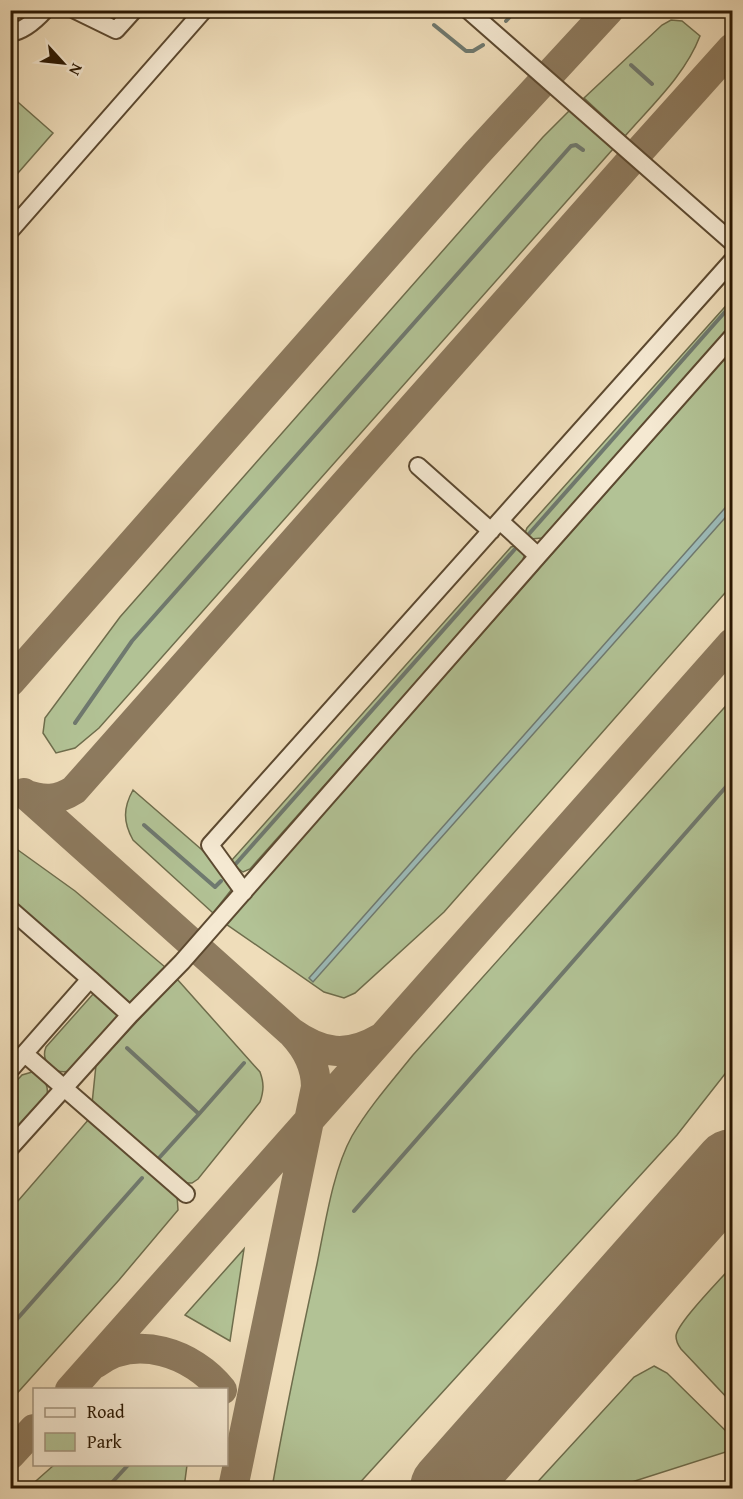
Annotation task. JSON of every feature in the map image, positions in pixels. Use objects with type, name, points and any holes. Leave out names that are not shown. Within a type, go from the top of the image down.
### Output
[{"type":"lane","points":[[10,33],[17,32],[45,10]]},
{"type":"lane","points":[[75,10],[116,30],[134,10]]},
{"type":"lane","points":[[10,231],[204,10]]},
{"type":"lane","points":[[468,10],[732,242]]},
{"type":"lane","points":[[244,892],[210,845],[732,261]]},
{"type":"lane","points":[[10,1149],[130,1015],[182,962],[732,337]]},
{"type":"lane","points":[[418,466],[495,526],[538,556]]},
{"type":"lane","points":[[10,909],[130,1015]]},
{"type":"lane","points":[[10,1070],[90,979]]},
{"type":"lane","points":[[25,1054],[186,1194]]},
{"type":"green space","points":[[671,20],[682,21],[700,36],[677,77],[625,136],[584,98],[662,25]]},
{"type":"green space","points":[[11,96],[53,133],[11,181]]},
{"type":"green space","points":[[570,110],[613,149],[99,728],[75,748],[56,753],[43,733],[45,718],[120,617],[543,137]]},
{"type":"green space","points":[[732,299],[732,326],[542,538],[531,539],[525,533],[527,528]]},
{"type":"green space","points":[[732,350],[732,585],[444,912],[355,993],[344,998],[324,992],[226,924]]},
{"type":"green space","points":[[515,546],[524,556],[522,563],[250,869],[243,872],[233,865],[232,860],[511,547]]},
{"type":"green space","points":[[732,699],[732,1065],[677,1135],[355,1488],[272,1488],[330,1198],[345,1150],[352,1136],[373,1104],[413,1055]]},
{"type":"green space","points":[[133,790],[209,856],[232,889],[213,913],[133,840],[127,827],[126,809]]},
{"type":"green space","points":[[11,845],[75,891],[165,967],[134,1003],[125,1001],[11,899]]},
{"type":"green space","points":[[177,979],[260,1072],[263,1083],[260,1102],[198,1179],[192,1183],[184,1183],[92,1104],[96,1065]]},
{"type":"green space","points":[[94,993],[117,1010],[117,1017],[70,1071],[54,1069],[45,1058],[46,1047]]},
{"type":"green space","points":[[32,1072],[44,1080],[47,1095],[11,1137],[11,1087],[22,1075]]},
{"type":"green space","points":[[89,1119],[177,1195],[178,1210],[119,1280],[11,1400],[11,1209]]},
{"type":"green space","points":[[244,1249],[230,1341],[185,1315]]},
{"type":"green space","points":[[732,1266],[732,1403],[681,1349],[676,1336],[692,1311]]},
{"type":"green space","points":[[654,1366],[667,1373],[732,1437],[732,1450],[613,1488],[532,1488],[634,1377]]},
{"type":"green space","points":[[53,1466],[187,1466],[184,1488],[28,1488]]},
{"type":"water","points":[[732,500],[732,510],[313,982],[309,978]]},
{"type":"waterway","points":[[506,21],[516,10]]},
{"type":"waterway","points":[[434,25],[466,51],[473,51],[483,45]]},
{"type":"waterway","points":[[631,65],[652,84]]},
{"type":"waterway","points":[[75,723],[132,641],[571,146],[576,145],[583,150]]},
{"type":"waterway","points":[[528,535],[732,304]]},
{"type":"waterway","points":[[233,867],[515,549]]},
{"type":"waterway","points":[[354,1211],[732,780]]},
{"type":"waterway","points":[[144,825],[215,887],[221,881]]},
{"type":"waterway","points":[[127,1048],[199,1114],[244,1063]]},
{"type":"waterway","points":[[159,1158],[199,1114]]},
{"type":"waterway","points":[[10,1327],[142,1178]]},
{"type":"waterway","points":[[107,1488],[127,1466]]},
{"type":"taxiway","points":[[10,682],[476,154],[609,10]]},
{"type":"taxiway","points":[[24,794],[50,799],[74,790],[732,48]]},
{"type":"taxiway","points":[[72,1388],[732,643]]},
{"type":"taxiway","points":[[24,793],[291,1032],[313,1045],[335,1051],[357,1049],[381,1038]]},
{"type":"taxiway","points":[[233,1488],[316,1087],[310,1059],[293,1034]]},
{"type":"taxiway","points":[[95,1364],[111,1355],[128,1350],[145,1349],[163,1352],[180,1357],[196,1366],[220,1388]]},
{"type":"taxiway","points":[[10,1455],[33,1430]]},
{"type":"runway","points":[[448,1488],[732,1167]]}]
